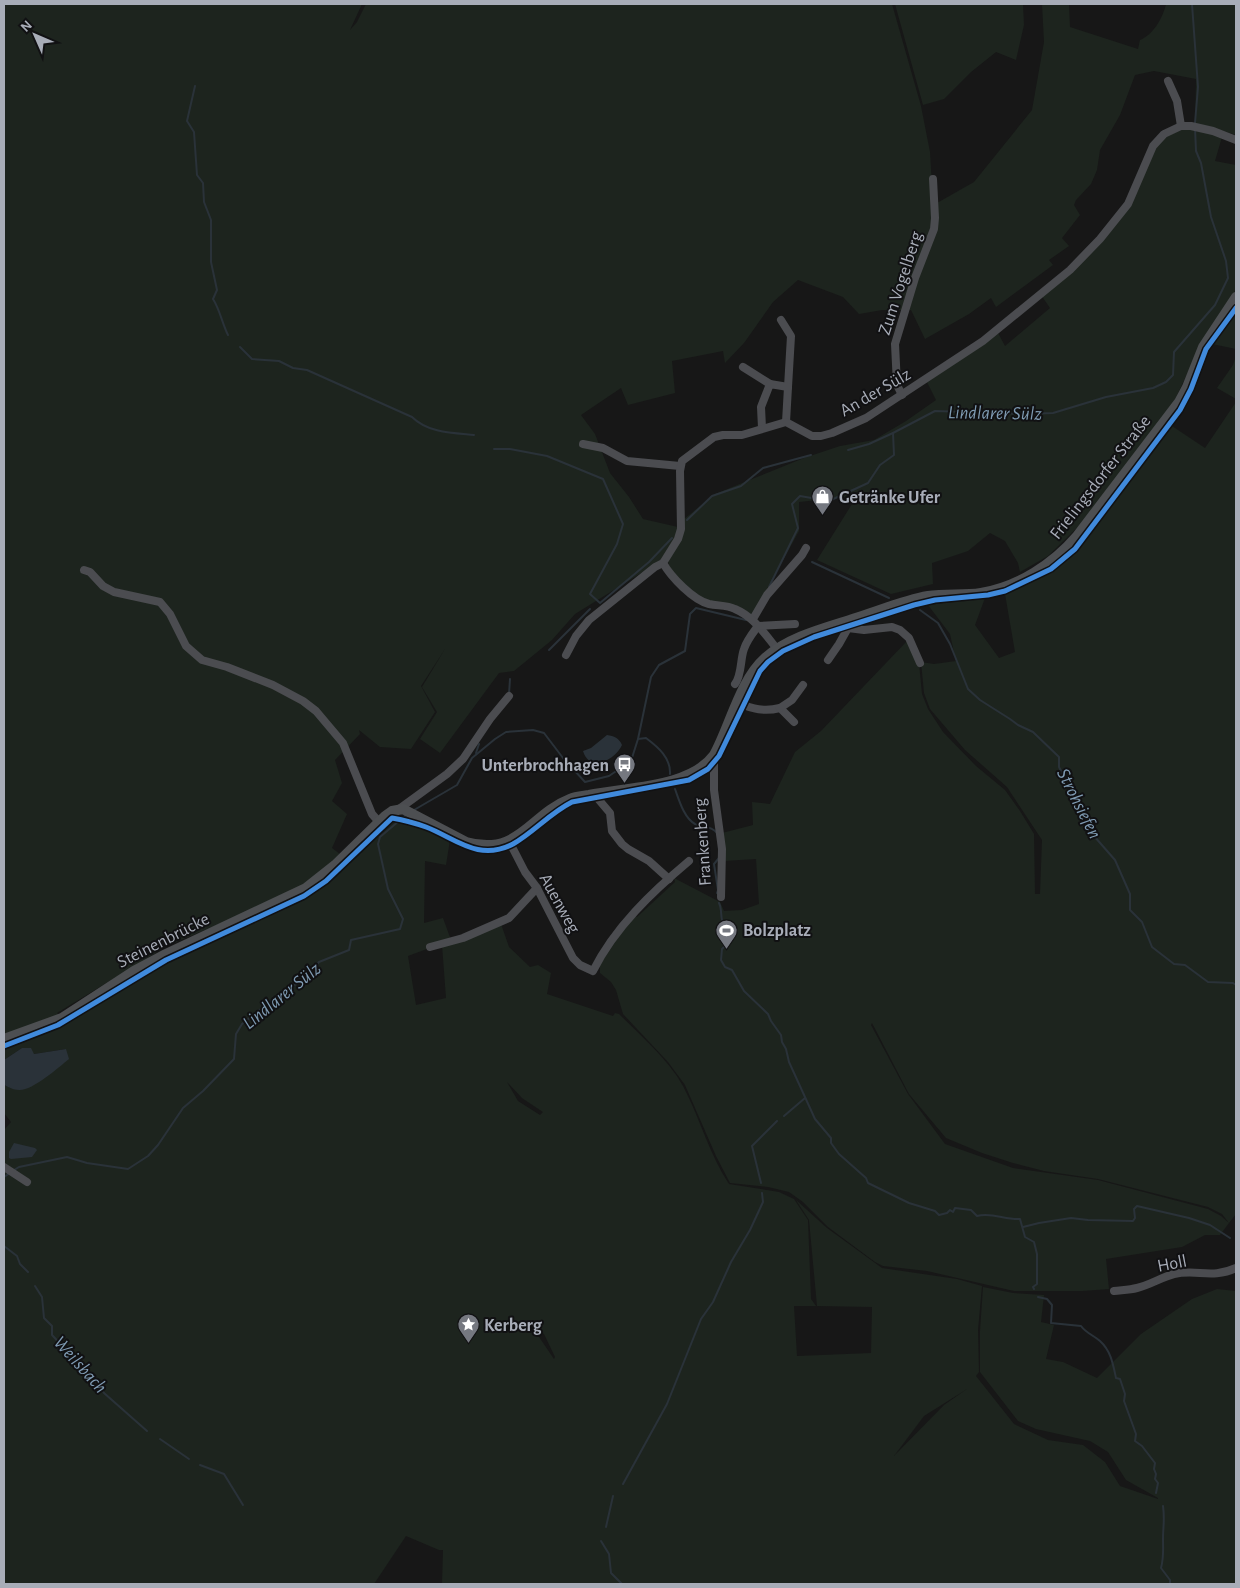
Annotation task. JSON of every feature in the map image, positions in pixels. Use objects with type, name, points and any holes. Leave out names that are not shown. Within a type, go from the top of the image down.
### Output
[{"type":"main road","name":"Frielingsdorfer Straße","points":[[401,809],[448,834],[476,845],[492,846],[509,841],[557,805],[571,798],[656,784],[685,776],[697,771],[710,762],[754,670],[777,649],[795,639],[846,625],[926,596],[973,594],[1000,588],[1026,577],[1053,561],[1077,536],[1179,402],[1203,347],[1236,298]]},
{"type":"main road","points":[[379,822],[392,812],[401,809]]},
{"type":"main road","name":"Steinenbrücke","points":[[4,1039],[62,1018],[134,971],[306,888],[335,865],[379,822]]},
{"type":"street","points":[[1168,81],[1177,101],[1181,126],[1195,126],[1236,140]]},
{"type":"street","name":"An der Sülz","points":[[786,422],[812,436],[821,436],[866,418],[983,341],[1079,262],[1123,212],[1156,142],[1164,134],[1181,126]]},
{"type":"street","name":"Zum Vogelberg","points":[[902,395],[897,385],[895,344],[915,278],[934,229],[936,218],[933,178]]},
{"type":"street","points":[[566,655],[576,636],[589,620],[655,567],[663,563],[678,538],[681,530],[680,466],[682,461],[714,437],[742,435],[786,422],[792,336],[781,320]]},
{"type":"street","points":[[743,367],[770,384],[788,387]]},
{"type":"street","points":[[762,428],[761,407],[770,384]]},
{"type":"street","points":[[583,444],[603,448],[627,461],[680,466]]},
{"type":"street","points":[[749,617],[806,548]]},
{"type":"street","points":[[663,563],[678,582],[699,600],[708,604],[734,608],[749,617],[777,649]]},
{"type":"street","points":[[84,570],[90,572],[103,586],[114,592],[160,602],[170,614],[186,646],[202,660],[227,666],[273,685],[303,701],[316,711],[343,743],[372,814],[379,822]]},
{"type":"street","points":[[735,684],[738,679],[746,644],[758,626],[796,624]]},
{"type":"street","points":[[828,660],[839,644],[846,625],[864,630],[892,627],[900,630],[909,638],[920,663]]},
{"type":"street","points":[[738,703],[759,710],[769,711],[780,708],[792,700],[803,685]]},
{"type":"street","points":[[401,809],[447,774],[463,758],[490,719],[509,696]]},
{"type":"street","points":[[780,708],[794,722]]},
{"type":"street","name":"Frankenberg","points":[[714,755],[714,796],[722,849],[721,897]]},
{"type":"street","points":[[597,793],[599,800],[610,813],[612,831],[628,849],[649,861],[669,879],[689,861]]},
{"type":"street","name":"Auenweg","points":[[509,841],[525,872],[537,888],[572,958],[580,965],[593,971],[604,952],[634,912],[669,879]]},
{"type":"street","points":[[430,947],[463,938],[509,918],[537,888]]},
{"type":"street","points":[[5,1167],[27,1182]]},
{"type":"street","name":"Holl","points":[[1114,1291],[1138,1288],[1173,1274],[1185,1272],[1225,1273],[1236,1268]]},
{"type":"shaded area","points":[[4,4],[362,4],[350,30],[357,22],[366,4],[892,4],[921,106],[930,152],[934,219],[905,310],[882,310],[859,314],[843,297],[798,280],[773,302],[744,343],[725,363],[723,351],[672,361],[675,393],[628,405],[621,388],[581,415],[595,434],[610,473],[643,519],[678,527],[676,536],[659,562],[575,614],[552,640],[514,671],[499,673],[440,753],[420,739],[437,712],[422,687],[445,649],[421,686],[435,712],[411,749],[380,747],[359,730],[360,734],[335,760],[342,783],[332,801],[347,814],[332,848],[344,857],[392,816],[450,840],[446,865],[425,861],[424,923],[443,918],[451,940],[408,956],[416,1005],[446,998],[442,945],[501,924],[509,947],[530,967],[538,965],[551,973],[547,994],[613,1016],[615,1013],[619,1014],[670,1066],[683,1086],[716,1161],[729,1184],[779,1192],[794,1199],[808,1220],[811,1299],[816,1306],[794,1306],[797,1356],[871,1353],[872,1307],[817,1306],[809,1220],[796,1200],[827,1228],[882,1268],[957,1279],[982,1286],[978,1330],[979,1372],[976,1376],[1014,1424],[1048,1440],[1083,1445],[1105,1462],[1120,1486],[1158,1499],[1126,1480],[1108,1452],[1090,1441],[1036,1429],[1018,1421],[980,1372],[983,1287],[1013,1293],[1044,1295],[1041,1322],[1054,1325],[1046,1359],[1063,1362],[1097,1378],[1141,1334],[1192,1299],[1217,1289],[1236,1291],[1236,1584],[442,1584],[443,1550],[406,1536],[374,1584],[4,1584],[4,1130],[11,1122],[4,1113],[4,1085],[11,1088],[66,1049],[34,1054],[22,1048],[4,1060]],"holes":[[[294,893],[134,971],[62,1018],[57,1013],[169,945]],[[507,1082],[522,1098],[543,1112],[540,1115],[518,1101]],[[528,1323],[544,1334],[555,1357],[554,1359],[539,1337],[527,1325]],[[967,1389],[944,1405],[894,1456],[924,1416]]]},
{"type":"shaded area","points":[[895,4],[1023,4],[1024,25],[1016,60],[996,52],[971,72],[944,99],[923,105]]},
{"type":"shaded area","points":[[1042,4],[1069,4],[1070,27],[1138,49],[1140,40],[1145,38],[1157,25],[1166,4],[1236,4],[1236,135],[1208,126],[1208,131],[1222,137],[1215,161],[1236,165],[1236,286],[1234,294],[1188,372],[1172,406],[1081,524],[1048,556],[1020,572],[1018,563],[1005,541],[990,533],[968,551],[932,563],[933,584],[891,594],[817,560],[857,496],[799,502],[799,531],[752,617],[708,602],[682,583],[671,570],[669,564],[668,557],[684,519],[715,494],[804,458],[840,446],[874,440],[936,400],[927,382],[997,331],[1005,346],[1050,308],[1041,295],[1130,207],[1155,148],[1165,137],[1183,129],[1195,127],[1196,79],[1154,71],[1135,75],[1120,115],[1100,150],[1097,170],[1091,184],[1076,200],[1074,205],[1080,215],[1062,238],[1069,246],[1049,260],[1053,265],[996,307],[991,298],[969,314],[925,339],[911,310],[907,310],[932,239],[937,203],[974,182],[1032,110],[1044,42]]},
{"type":"shaded area","points":[[1236,311],[1236,349],[1212,344]]},
{"type":"shaded area","points":[[1236,356],[1236,399],[1217,388],[1233,365]]},
{"type":"shaded area","points":[[1236,402],[1236,1214],[1220,1235],[1205,1235],[1182,1247],[1106,1259],[1109,1289],[1014,1291],[927,1271],[883,1266],[828,1227],[803,1202],[789,1192],[768,1187],[730,1183],[685,1085],[668,1062],[623,1014],[616,990],[611,982],[600,973],[600,964],[634,915],[637,917],[675,882],[674,878],[720,902],[724,911],[742,910],[759,904],[756,859],[724,861],[722,833],[753,825],[752,802],[770,804],[795,752],[821,731],[908,640],[919,663],[922,694],[928,709],[943,732],[976,766],[1005,790],[1034,834],[1035,894],[1040,894],[1042,840],[1007,787],[965,750],[930,709],[924,693],[921,662],[934,664],[956,661],[950,634],[928,605],[985,598],[975,625],[999,658],[1015,652],[1005,594],[1051,570],[1075,550],[1172,426],[1205,448]],"holes":[[[872,1023],[909,1094],[946,1138],[1013,1163],[1044,1171],[1098,1179],[1208,1207],[1222,1214],[1229,1223],[1208,1209],[1098,1180],[1013,1168],[945,1144],[908,1094],[871,1025]]]},
{"type":"shaded area","points":[[607,735],[616,738],[622,745],[609,759],[597,763],[591,762],[586,758],[583,751],[591,748]]},
{"type":"shaded area","points":[[22,1048],[31,1048],[34,1054],[66,1049],[69,1059],[38,1083],[31,1087],[15,1090],[4,1085],[4,1060]]},
{"type":"shaded area","points":[[14,1143],[37,1150],[32,1157],[11,1159],[9,1158],[9,1152]]},
{"type":"waterway","name":"Lindlarer Sülz","points":[[1192,4],[1198,87],[1195,123]]},
{"type":"waterway","points":[[195,86],[187,121],[194,132],[197,175],[203,183],[204,202],[211,220],[211,262],[217,290],[213,299],[228,335]]},
{"type":"waterway","name":"Lindlarer Sülz","points":[[769,587],[798,528],[792,504],[800,496],[829,501],[868,483],[880,465],[894,455],[893,433],[935,411],[1053,413],[1106,397],[1153,388],[1166,382],[1173,375],[1174,352],[1215,305],[1228,278],[1226,261],[1211,217],[1201,163],[1196,151],[1195,128]]},
{"type":"waterway","points":[[240,347],[252,359],[279,361],[293,368],[307,370],[412,417],[425,426],[449,433],[474,435]]},
{"type":"waterway","points":[[848,450],[869,444],[893,433]]},
{"type":"waterway","points":[[494,449],[510,449],[547,456],[603,479],[623,524],[617,544],[590,594],[600,603],[649,562],[672,538]]},
{"type":"waterway","points":[[687,520],[712,496],[741,486],[763,468],[811,455]]},
{"type":"waterway","name":"Strohsiefen","points":[[812,562],[889,598]]},
{"type":"waterway","name":"Lindlarer Sülz","points":[[414,810],[457,785],[472,758],[506,732],[533,730],[544,733],[585,782],[609,776],[631,761],[638,739],[651,677],[659,665],[685,651],[690,614],[696,608],[746,620]]},
{"type":"waterway","points":[[549,650],[590,609]]},
{"type":"waterway","name":"Strohsiefen","points":[[920,610],[938,623],[950,644],[968,689],[980,700],[1018,725],[1033,732],[1059,757],[1059,767],[1094,836],[1115,860],[1130,894],[1130,910],[1142,922],[1152,947],[1174,964],[1185,965],[1208,982],[1233,983],[1236,985]]},
{"type":"waterway","points":[[509,694],[510,679]]},
{"type":"waterway","points":[[638,739],[646,738],[659,749],[666,758],[670,774]]},
{"type":"waterway","name":"Lindlarer Sülz","points":[[476,753],[479,744]]},
{"type":"waterway","points":[[675,789],[688,818],[698,825],[712,829],[717,833]]},
{"type":"waterway","name":"Lindlarer Sülz","points":[[14,1170],[19,1167],[67,1157],[87,1163],[128,1169],[148,1156],[158,1145],[183,1108],[203,1091],[234,1059],[236,1034],[242,1024],[305,978],[319,962],[349,950],[351,940],[400,929],[403,919],[388,889],[378,844],[380,837],[406,815]]},
{"type":"waterway","points":[[717,893],[714,864],[719,858]]},
{"type":"waterway","points":[[719,903],[725,927],[722,936],[726,945],[722,949],[721,960],[725,967],[732,970],[744,991],[768,1014],[781,1035],[789,1062],[815,1119],[831,1138],[831,1143],[839,1154],[866,1178],[868,1183],[909,1203],[935,1211],[939,1215],[950,1210],[953,1212],[955,1208],[971,1210],[977,1216],[988,1215],[1020,1219],[1025,1237],[1034,1242],[1037,1254],[1037,1284],[1033,1287],[1034,1289]]},
{"type":"waterway","points":[[784,1116],[805,1098]]},
{"type":"waterway","points":[[761,1183],[752,1146],[777,1121]]},
{"type":"waterway","name":"Lindlarer Sülz","points":[[4,1177],[10,1173]]},
{"type":"waterway","points":[[623,1484],[667,1404],[701,1319],[713,1302],[731,1262],[750,1230],[763,1202],[762,1193]]},
{"type":"waterway","points":[[1023,1227],[1071,1218],[1133,1221],[1135,1218],[1134,1209],[1137,1206],[1210,1225],[1230,1238]]},
{"type":"waterway","name":"Weilsbach","points":[[4,1246],[17,1256],[20,1264],[28,1272]]},
{"type":"waterway","name":"Weilsbach","points":[[35,1286],[42,1297],[44,1318],[52,1326],[52,1335],[78,1363],[84,1374],[95,1381],[104,1393],[147,1431]]},
{"type":"waterway","points":[[1038,1297],[1047,1299],[1052,1305],[1051,1323],[1081,1326],[1107,1349],[1116,1378],[1120,1379],[1125,1394],[1124,1401],[1136,1434],[1135,1441],[1142,1446],[1155,1463],[1155,1479],[1158,1483],[1156,1493]]},
{"type":"waterway","name":"Weilsbach","points":[[160,1439],[189,1459]]},
{"type":"waterway","name":"Weilsbach","points":[[200,1465],[224,1474],[243,1505]]},
{"type":"waterway","points":[[606,1527],[613,1496]]},
{"type":"waterway","points":[[1163,1506],[1163,1560],[1161,1568],[1170,1580],[1170,1584]]},
{"type":"waterway","points":[[601,1541],[609,1554],[611,1573],[622,1584]]},
{"type":"cycle path","points":[[4,1046],[58,1025],[166,960],[304,896],[326,881],[392,818],[426,827],[467,846],[478,849],[500,849],[513,844],[572,802],[689,780],[708,769],[719,756],[760,671],[768,662],[783,651],[814,637],[914,605],[935,600],[988,595],[1005,591],[1051,569],[1075,549],[1180,410],[1191,389],[1206,349],[1236,308]]},
{"type":"place","name":"Getränke Ufer","points":[[823,516]]},
{"type":"place","name":"Unterbrochhagen","points":[[625,784]]},
{"type":"place","name":"Bolzplatz","points":[[727,949]]},
{"type":"place","name":"Kerberg","points":[[468,1344]]}]
